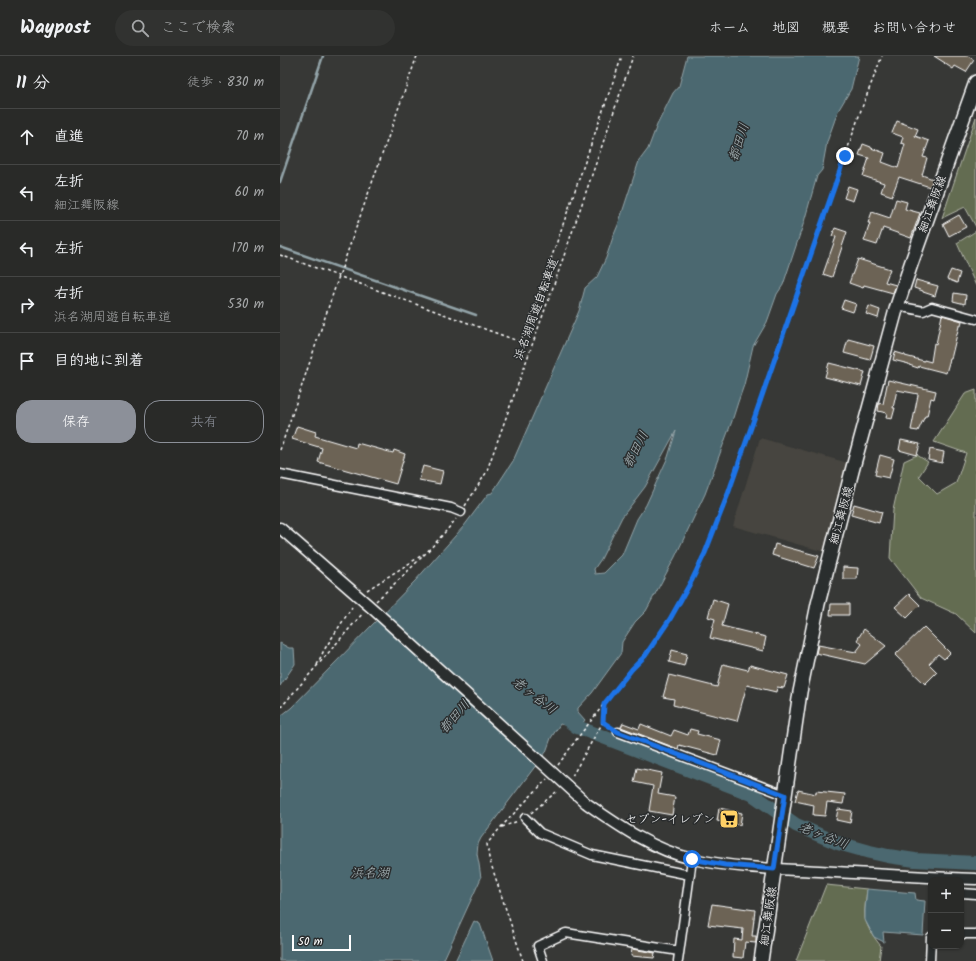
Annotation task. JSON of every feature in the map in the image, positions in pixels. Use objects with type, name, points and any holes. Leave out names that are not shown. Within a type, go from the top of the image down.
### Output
[{"type":"main road","name":"細江舞阪線","points":[[761,961],[800,692],[818,604],[852,471],[897,306],[976,82]]},
{"type":"street","points":[[897,306],[923,311],[932,307],[976,319]]},
{"type":"street","points":[[280,474],[451,508],[461,512]]},
{"type":"street","points":[[280,528],[371,607],[550,772],[586,803],[622,828],[659,847],[692,859],[725,865],[774,869],[976,879]]},
{"type":"street","points":[[618,732],[785,800]]},
{"type":"street","points":[[525,818],[540,833],[592,855],[690,875]]},
{"type":"street","points":[[678,961],[692,859]]},
{"type":"street","points":[[964,894],[976,894]]},
{"type":"street","points":[[543,961],[538,946],[566,933],[679,951]]},
{"type":"street","points":[[964,934],[976,934]]},
{"type":"street","points":[[930,949],[930,961]]},
{"type":"path","points":[[280,450],[417,56]]},
{"type":"path","points":[[280,255],[518,341],[524,336],[622,56]]},
{"type":"path","name":"浜名湖周遊自転車道","points":[[280,707],[371,607],[427,552],[444,533],[470,500],[486,473],[560,269],[632,56]]},
{"type":"path","points":[[523,961],[489,858],[487,844],[550,772],[632,669],[645,656],[670,619],[692,580],[705,553],[731,486],[848,149],[882,56]]},
{"type":"path","name":"浜名湖周遊自転車道","points":[[367,590],[427,552]]},
{"type":"path","name":"浜名湖周遊自転車道","points":[[317,666],[324,650],[352,607]]},
{"type":"path","points":[[572,776],[603,722],[604,704]]},
{"type":"path","points":[[603,722],[618,732]]},
{"type":"shaded area","points":[[760,438],[848,463],[825,552],[733,526]]},
{"type":"green space","points":[[976,117],[976,227],[965,207],[942,218]]},
{"type":"green space","points":[[976,231],[976,286],[957,243]]},
{"type":"green space","points":[[976,390],[976,633],[956,614],[921,598],[890,558],[893,510],[904,461],[917,455],[928,462],[919,476],[937,494],[956,483],[966,453],[934,442],[965,394]]},
{"type":"green space","points":[[826,885],[867,889],[865,918],[869,929],[881,946],[879,961],[796,961]]},
{"type":"water","points":[[687,56],[859,56],[851,89],[838,111],[827,142],[822,170],[817,176],[804,222],[783,285],[777,294],[767,322],[753,346],[744,385],[705,494],[675,557],[646,611],[635,622],[622,642],[621,653],[592,693],[578,708],[578,712],[585,720],[578,729],[560,724],[551,738],[546,752],[481,838],[478,844],[477,854],[481,878],[443,961],[280,961],[280,715],[291,708],[415,581],[464,526],[488,494],[492,493],[513,461],[579,311],[585,288],[597,277],[606,258],[639,161],[648,149],[657,125],[673,93],[679,86]],"holes":[[[676,431],[668,457],[646,505],[637,519],[622,555],[604,573],[595,574],[594,569],[601,559],[622,517],[645,487]]]},
{"type":"water","points":[[280,643],[289,648],[294,648],[295,664],[280,686]]},
{"type":"water","points":[[867,889],[915,893],[916,900],[925,901],[923,935],[883,932],[884,942],[874,937],[865,920]]},
{"type":"water","points":[[474,921],[480,924],[493,961],[455,961]]},
{"type":"building","points":[[934,56],[968,56],[974,60],[966,72],[955,66],[953,69]]},
{"type":"building","points":[[897,121],[918,129],[915,136],[929,141],[923,157],[927,158],[922,175],[933,179],[930,187],[899,177],[892,196],[881,192],[884,183],[863,176],[869,158],[859,155],[863,144],[885,153],[882,162],[898,168],[905,144],[901,143],[903,137],[892,133]]},
{"type":"building","points":[[848,186],[857,189],[853,201],[844,198]]},
{"type":"building","points":[[896,199],[907,202],[905,209],[920,213],[911,238],[883,228],[877,245],[864,241],[872,212],[890,218]]},
{"type":"building","points":[[959,215],[966,227],[949,236],[943,224]]},
{"type":"building","points":[[835,228],[847,232],[832,277],[823,274],[836,237],[832,236]]},
{"type":"building","points":[[858,259],[890,269],[885,282],[896,285],[893,293],[864,285],[863,288],[849,283]]},
{"type":"building","points":[[951,270],[960,273],[957,283],[947,279]]},
{"type":"building","points":[[916,280],[938,286],[935,296],[914,288]]},
{"type":"building","points":[[954,293],[966,295],[965,304],[953,301]]},
{"type":"building","points":[[844,300],[856,304],[853,312],[841,308]]},
{"type":"building","points":[[869,306],[880,310],[878,318],[866,314]]},
{"type":"building","points":[[942,315],[962,321],[961,326],[959,326],[946,373],[919,366],[918,368],[893,360],[895,352],[931,362],[934,343],[936,344]]},
{"type":"building","points":[[848,339],[874,346],[870,360],[844,353]]},
{"type":"building","points":[[829,363],[865,372],[861,386],[825,377]]},
{"type":"building","points":[[888,380],[936,391],[934,399],[931,398],[927,416],[925,416],[918,431],[911,430],[918,394],[897,390],[892,419],[886,418],[887,413],[878,411],[879,403],[883,404]]},
{"type":"building","points":[[297,426],[316,432],[315,436],[356,448],[357,443],[393,453],[394,450],[405,454],[396,484],[318,462],[322,448],[292,439]]},
{"type":"building","points":[[901,440],[920,444],[917,455],[899,450]]},
{"type":"building","points":[[930,449],[944,452],[942,463],[928,460]]},
{"type":"building","points":[[880,455],[894,459],[889,478],[875,475]]},
{"type":"building","points":[[423,466],[443,471],[440,484],[419,480]]},
{"type":"building","points":[[854,504],[882,512],[879,523],[851,515]]},
{"type":"building","points":[[775,544],[819,556],[814,568],[772,555]]},
{"type":"building","points":[[843,567],[858,568],[857,579],[843,579]]},
{"type":"building","points":[[909,594],[920,605],[907,618],[895,607]]},
{"type":"building","points":[[713,599],[728,604],[722,626],[766,637],[763,651],[710,638],[715,619],[708,617]]},
{"type":"building","points":[[831,604],[849,604],[849,615],[830,615]]},
{"type":"building","points":[[924,627],[950,653],[944,659],[938,654],[929,664],[937,672],[925,684],[895,655]]},
{"type":"building","points":[[864,629],[886,646],[865,664],[816,653],[818,645],[856,652],[862,644],[857,640]]},
{"type":"building","points":[[672,650],[687,654],[684,666],[669,662]]},
{"type":"building","points":[[723,664],[748,670],[750,665],[788,675],[784,688],[777,687],[776,692],[747,685],[737,721],[673,705],[674,699],[663,697],[669,675],[717,687]]},
{"type":"building","points":[[623,723],[639,729],[641,724],[671,736],[674,730],[688,735],[690,729],[698,731],[697,734],[721,740],[717,755],[679,745],[678,749],[621,727]]},
{"type":"building","points":[[637,768],[662,773],[658,794],[675,797],[672,815],[649,811],[653,786],[634,782]]},
{"type":"building","points":[[798,790],[816,794],[816,791],[845,794],[843,804],[827,802],[825,816],[813,815],[814,805],[795,801]]},
{"type":"building","points":[[719,808],[742,813],[740,825],[717,821]]},
{"type":"building","points":[[838,809],[852,811],[850,823],[836,820]]},
{"type":"building","points":[[712,904],[755,910],[752,936],[756,936],[756,943],[745,942],[743,958],[733,957],[734,939],[742,940],[743,929],[708,925]]},
{"type":"building","points":[[632,949],[655,953],[654,958],[631,956]]},
{"type":"waterway","points":[[280,182],[323,56]]},
{"type":"waterway","points":[[280,247],[476,315]]},
{"type":"waterway","name":"老ヶ谷川","points":[[564,717],[577,727],[752,794],[796,825],[838,843],[888,856],[915,860],[976,863]]},
{"type":"place","name":"セブン-イレブン","points":[[729,819]]},
{"type":"route","points":[[692,859],[725,865],[774,869],[785,795],[618,732],[603,722],[604,704],[632,669],[645,656],[670,619],[705,553],[728,494],[845,156]]},
{"type":"water label","name":"都田川","points":[[738,142]]},
{"type":"water label","name":"都田川","points":[[635,449]]},
{"type":"water label","name":"都田川","points":[[454,716]]},
{"type":"water label","name":"浜名湖","points":[[370,872]]}]
